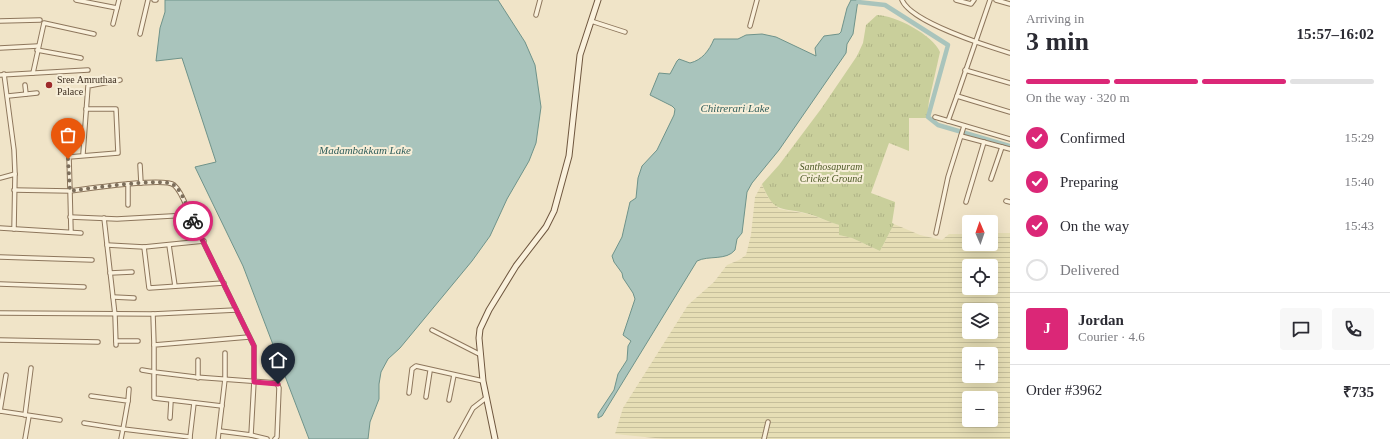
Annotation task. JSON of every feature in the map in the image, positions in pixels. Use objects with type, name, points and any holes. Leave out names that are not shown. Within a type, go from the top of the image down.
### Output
[{"type":"street","points":[[76,0],[117,8]]},
{"type":"street","points":[[114,24],[119,0]]},
{"type":"street","points":[[140,34],[148,0]]},
{"type":"street","points":[[536,16],[540,0]]},
{"type":"street","points":[[494,439],[483,381],[479,334],[481,323],[516,266],[550,220],[560,197],[569,156],[577,69],[598,0]]},
{"type":"street","points":[[750,26],[757,0]]},
{"type":"street","points":[[902,0],[918,15],[975,42],[1010,53]]},
{"type":"street","points":[[956,0],[968,4],[974,0]]},
{"type":"street","points":[[948,121],[990,0]]},
{"type":"street","points":[[996,0],[1010,4]]},
{"type":"street","points":[[0,21],[40,20]]},
{"type":"street","points":[[591,21],[625,32]]},
{"type":"street","points":[[34,73],[44,24],[94,34]]},
{"type":"street","points":[[0,48],[38,48],[81,58]]},
{"type":"street","points":[[14,229],[14,150],[8,96],[2,74],[88,70]]},
{"type":"street","points":[[965,70],[1010,83]]},
{"type":"street","points":[[83,154],[88,86],[120,80]]},
{"type":"street","points":[[25,85],[26,94]]},
{"type":"street","points":[[8,96],[37,93]]},
{"type":"street","points":[[957,96],[1010,112]]},
{"type":"street","points":[[71,232],[68,159],[71,156],[83,154],[118,153],[116,109],[86,109]]},
{"type":"street","points":[[935,117],[963,127],[1010,139]]},
{"type":"street","points":[[936,233],[948,177],[963,127]]},
{"type":"street","points":[[961,135],[1010,149]]},
{"type":"street","points":[[966,202],[984,142]]},
{"type":"street","points":[[991,179],[1002,147]]},
{"type":"street","points":[[140,166],[141,183]]},
{"type":"street","points":[[0,178],[15,174]]},
{"type":"street","points":[[14,190],[70,191],[128,184],[167,182],[175,185],[204,241],[254,346],[254,382],[250,435]]},
{"type":"street","points":[[128,184],[128,205]]},
{"type":"street","points":[[70,217],[117,219],[190,215]]},
{"type":"street","points":[[104,218],[115,314],[116,343],[138,341]]},
{"type":"street","points":[[0,228],[81,233]]},
{"type":"street","points":[[107,245],[144,247],[204,241]]},
{"type":"street","points":[[169,245],[175,286]]},
{"type":"street","points":[[144,247],[148,288],[224,283]]},
{"type":"street","points":[[0,257],[92,260]]},
{"type":"street","points":[[110,273],[132,272]]},
{"type":"street","points":[[0,284],[84,287]]},
{"type":"street","points":[[113,297],[134,298]]},
{"type":"street","points":[[0,312],[153,314],[236,310]]},
{"type":"street","points":[[153,314],[153,397],[156,399],[222,406]]},
{"type":"street","points":[[432,330],[481,355]]},
{"type":"street","points":[[154,345],[249,336]]},
{"type":"street","points":[[0,340],[98,342]]},
{"type":"street","points":[[218,439],[225,379],[225,353]]},
{"type":"street","points":[[198,360],[198,378]]},
{"type":"street","points":[[410,393],[414,366],[430,371],[483,381]]},
{"type":"street","points":[[24,415],[31,368]]},
{"type":"street","points":[[142,370],[198,378],[276,383],[279,386],[277,437],[275,439]]},
{"type":"street","points":[[426,397],[430,371]]},
{"type":"street","points":[[6,375],[0,411],[60,420]]},
{"type":"street","points":[[450,400],[454,376]]},
{"type":"street","points":[[121,439],[129,389]]},
{"type":"street","points":[[92,396],[128,401]]},
{"type":"street","points":[[456,439],[473,408],[486,398]]},
{"type":"street","points":[[170,418],[172,401]]},
{"type":"street","points":[[84,424],[190,438],[194,403]]},
{"type":"street","points":[[25,439],[29,416]]},
{"type":"street","points":[[764,439],[768,422]]},
{"type":"street","points":[[220,431],[267,439]]},
{"type":"shaded area","points":[[762,184],[767,196],[779,209],[808,214],[839,225],[839,235],[852,238],[880,251],[894,224],[920,235],[942,240],[949,234],[962,234],[962,251],[998,251],[998,233],[1010,233],[1010,439],[665,439],[615,434],[623,408],[688,305],[714,282],[727,265],[746,255],[751,235],[755,197]]},
{"type":"green space","name":"Santhosapuram Cricket Ground","points":[[877,15],[893,18],[913,27],[930,39],[940,52],[929,101],[927,118],[909,118],[909,151],[889,143],[871,193],[895,202],[892,223],[894,224],[880,251],[852,238],[839,235],[839,225],[809,214],[780,208],[771,201],[762,184],[779,165],[821,109],[857,56],[863,43],[866,25]]},
{"type":"water","name":"Madambakkam Lake","points":[[165,0],[498,0],[525,42],[535,65],[541,107],[536,143],[529,161],[507,199],[490,236],[472,261],[400,348],[388,359],[381,372],[379,399],[370,422],[368,439],[309,439],[243,266],[195,167],[216,162],[182,58],[156,61],[160,28],[165,12]]},
{"type":"water","name":"Chitrerari Lake","points":[[851,0],[858,0],[853,34],[847,44],[846,53],[779,150],[752,183],[747,192],[742,233],[737,239],[735,250],[727,256],[707,258],[697,261],[602,416],[598,418],[598,414],[614,390],[618,374],[627,360],[628,346],[631,341],[623,335],[635,299],[612,256],[622,237],[630,202],[636,198],[638,178],[642,166],[657,150],[674,115],[675,109],[672,106],[650,95],[659,73],[670,74],[679,59],[690,63],[698,60],[707,51],[714,39],[738,39],[746,35],[762,34],[776,37],[816,56],[815,48],[824,36],[839,34],[841,32],[847,8]]},
{"type":"waterway","points":[[858,2],[885,5],[948,45],[928,117],[938,125],[1010,146]]},
{"type":"way so far","points":[[68,159],[70,191],[141,183],[167,182],[175,185],[193,221]]},
{"type":"place","name":"Sree Amruthaa Palace","points":[[49,85]]},
{"type":"route","points":[[193,221],[254,346],[254,382],[278,384]]}]
